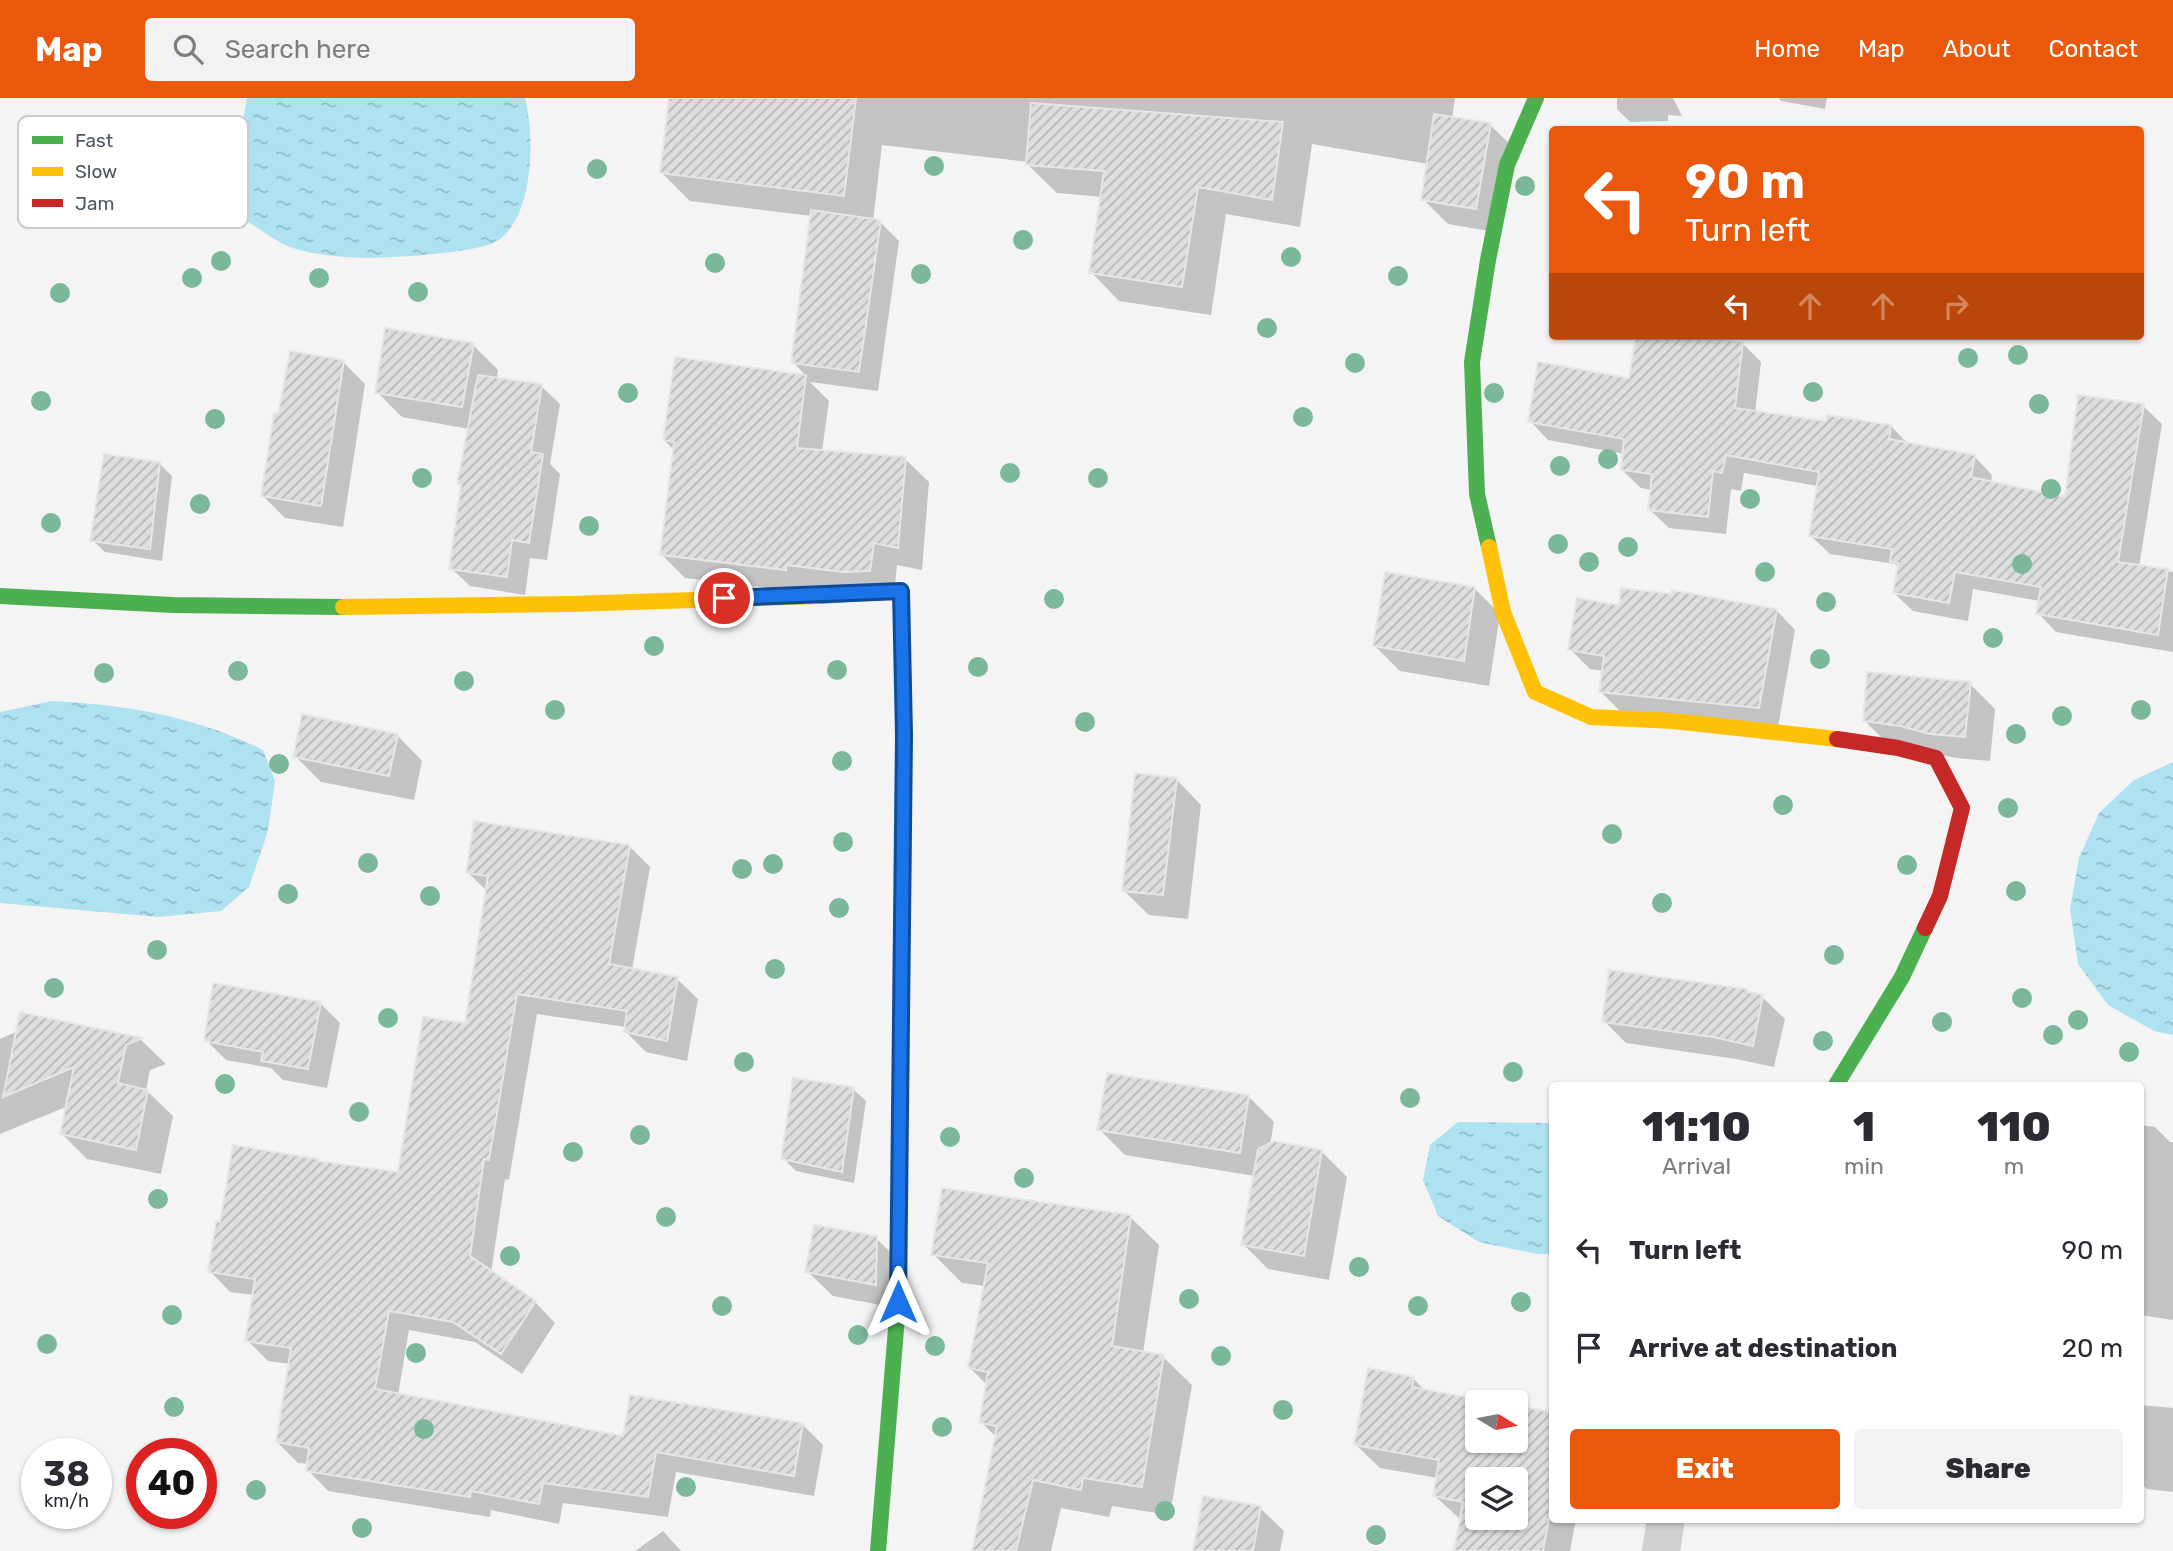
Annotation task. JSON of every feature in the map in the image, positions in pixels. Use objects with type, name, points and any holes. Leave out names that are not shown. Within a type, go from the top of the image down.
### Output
[{"type":"street","points":[[1536,98],[1507,164],[1472,362],[1477,494],[1503,612],[1535,692],[1591,717],[1685,722],[1898,748],[1937,758],[1962,808],[1940,896],[1902,977],[1838,1082]]},
{"type":"street","points":[[0,596],[245,606],[371,607],[828,596],[901,591],[904,735],[898,1302],[878,1551]]},
{"type":"street","points":[[1661,1551],[1665,1523]]},
{"type":"water","points":[[247,98],[525,98],[530,153],[525,194],[511,228],[499,240],[488,245],[401,257],[339,257],[299,250],[287,246],[248,222],[248,116],[244,116]]},
{"type":"water","points":[[52,701],[160,714],[212,729],[263,750],[275,781],[268,831],[249,887],[221,911],[159,917],[0,903],[0,712]]},
{"type":"water","points":[[2173,762],[2173,1035],[2154,1031],[2108,1005],[2078,964],[2070,909],[2079,858],[2099,813],[2134,780]]},
{"type":"water","points":[[1458,1122],[1549,1123],[1549,1254],[1479,1242],[1438,1216],[1423,1180],[1430,1145]]},
{"type":"building","points":[[669,98],[856,98],[844,196],[660,173]]},
{"type":"building","points":[[1031,103],[1283,122],[1272,200],[1198,187],[1182,287],[1089,273],[1104,171],[1026,165]]},
{"type":"building","points":[[1434,114],[1491,123],[1476,209],[1421,200]]},
{"type":"building","points":[[811,210],[881,220],[859,372],[791,363]]},
{"type":"building","points":[[385,328],[474,343],[462,407],[375,393]]},
{"type":"building","points":[[1635,340],[1743,342],[1735,408],[1826,421],[1827,415],[1891,425],[1889,439],[1975,455],[1971,477],[2065,497],[2078,395],[2144,404],[2118,562],[2168,569],[2158,635],[2036,614],[2041,587],[1955,572],[1949,603],[1893,593],[1898,563],[1890,562],[1892,549],[1809,536],[1819,472],[1726,455],[1722,473],[1713,471],[1708,517],[1648,510],[1652,474],[1621,470],[1624,439],[1528,422],[1538,362],[1629,378]]},
{"type":"building","points":[[290,351],[344,360],[321,506],[261,496],[274,413],[278,414]]},
{"type":"building","points":[[675,357],[806,375],[797,448],[906,457],[898,548],[874,543],[870,571],[843,572],[786,565],[786,570],[660,555],[674,442],[663,440]]},
{"type":"building","points":[[478,375],[542,384],[531,452],[543,454],[529,543],[512,540],[507,577],[449,569],[461,485],[457,484]]},
{"type":"building","points":[[104,454],[160,462],[150,549],[90,541]]},
{"type":"building","points":[[1385,572],[1475,587],[1464,661],[1373,646]]},
{"type":"building","points":[[1621,588],[1672,594],[1672,590],[1777,609],[1759,708],[1599,692],[1604,656],[1568,650],[1577,598],[1619,605]]},
{"type":"building","points":[[1867,672],[1971,682],[1965,737],[1930,734],[1901,726],[1863,721]]},
{"type":"building","points":[[302,714],[398,734],[389,776],[293,757]]},
{"type":"building","points":[[1135,773],[1177,778],[1163,895],[1122,891]]},
{"type":"building","points":[[474,821],[630,845],[609,964],[678,977],[667,1041],[624,1032],[627,1011],[517,994],[489,1160],[484,1159],[470,1256],[536,1301],[501,1354],[453,1322],[389,1311],[375,1389],[623,1436],[630,1395],[803,1423],[794,1476],[656,1452],[648,1497],[543,1483],[539,1504],[471,1491],[470,1497],[306,1471],[309,1448],[276,1442],[291,1348],[245,1341],[255,1279],[208,1272],[216,1221],[220,1222],[233,1145],[398,1172],[423,1017],[465,1023],[488,876],[466,873]]},
{"type":"building","points":[[1609,970],[1747,989],[1747,992],[1763,995],[1753,1046],[1713,1037],[1602,1022]]},
{"type":"building","points":[[213,983],[321,1002],[308,1069],[261,1061],[263,1052],[204,1041]]},
{"type":"building","points":[[20,1012],[142,1038],[126,1045],[118,1083],[148,1090],[136,1150],[60,1134],[74,1067],[3,1097]]},
{"type":"building","points":[[1107,1073],[1249,1095],[1240,1153],[1097,1130]]},
{"type":"building","points":[[793,1078],[854,1087],[842,1172],[781,1159]]},
{"type":"building","points":[[1274,1141],[1322,1150],[1304,1256],[1241,1245],[1258,1149]]},
{"type":"building","points":[[942,1188],[1131,1215],[1112,1346],[1164,1355],[1142,1487],[1083,1478],[1081,1490],[1033,1480],[1016,1551],[972,1551],[997,1426],[979,1423],[988,1372],[968,1368],[988,1263],[931,1255]]},
{"type":"building","points":[[814,1225],[877,1236],[876,1285],[805,1272]]},
{"type":"building","points":[[1368,1368],[1414,1377],[1412,1387],[1465,1397],[1465,1453],[1528,1453],[1528,1408],[1549,1412],[1549,1518],[1543,1551],[1454,1551],[1463,1502],[1433,1496],[1439,1460],[1354,1445]]},
{"type":"building","points":[[1203,1496],[1261,1506],[1253,1551],[1193,1551]]},
{"type":"traffic: fast","points":[[1489,547],[1477,494],[1472,362],[1507,165],[1536,98]]},
{"type":"traffic: fast","points":[[818,596],[901,591],[904,735],[901,1007]]},
{"type":"traffic: fast","points":[[0,596],[173,605],[343,607]]},
{"type":"traffic: fast","points":[[1838,1082],[1902,977],[1925,928]]},
{"type":"traffic: fast","points":[[878,1551],[898,1304]]},
{"type":"traffic: slow","points":[[1489,547],[1503,612],[1535,692],[1591,717],[1673,721],[1837,739]]},
{"type":"traffic: slow","points":[[343,607],[571,604],[818,596]]},
{"type":"traffic: jam","points":[[1837,739],[1898,748],[1936,758],[1962,808],[1940,896],[1925,928]]},
{"type":"traffic: jam","points":[[898,1304],[901,1007]]},
{"type":"route","points":[[724,598],[828,596],[901,591],[904,735],[898,1302]]}]
